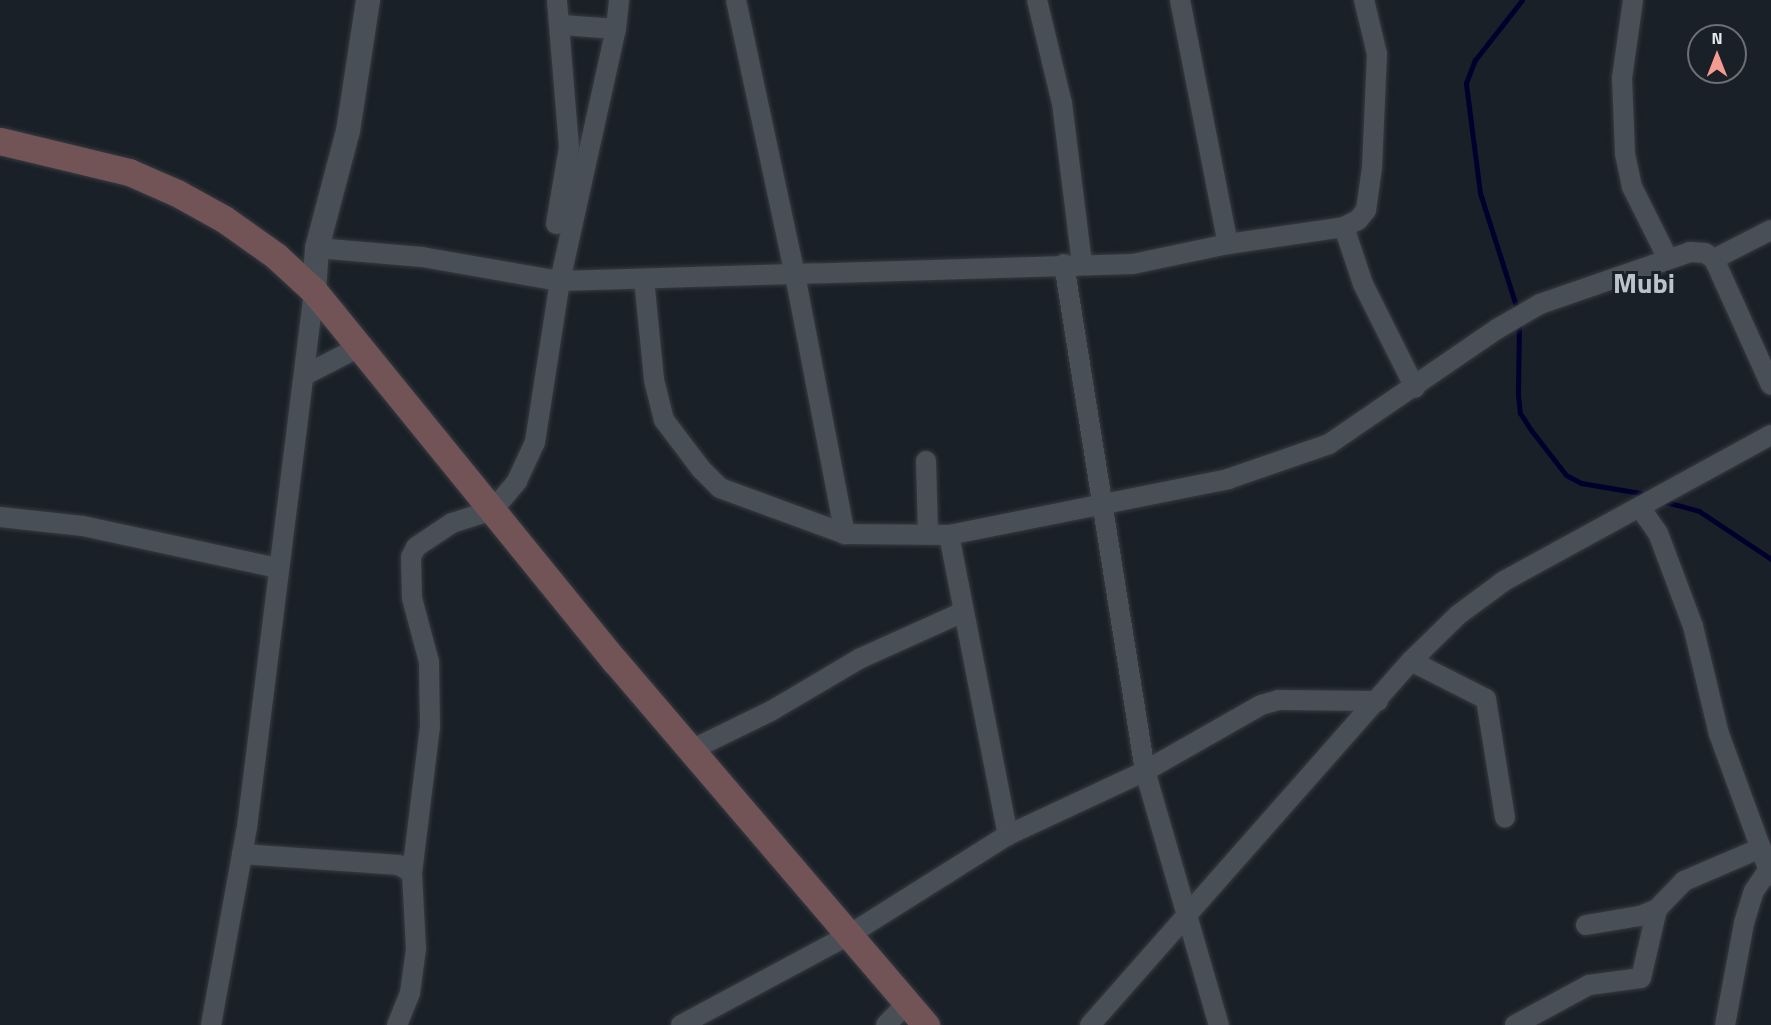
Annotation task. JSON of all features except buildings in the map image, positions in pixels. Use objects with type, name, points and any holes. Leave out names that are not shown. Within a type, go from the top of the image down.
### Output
[{"type":"main road","points":[[0,141],[129,172],[177,193],[241,232],[315,291],[692,750],[926,1025]]},
{"type":"street","points":[[211,1025],[242,854],[305,375],[315,291],[317,248],[348,130],[368,0]]},
{"type":"street","points":[[556,224],[569,147],[562,25],[557,0]]},
{"type":"street","points":[[397,1025],[410,993],[416,949],[412,873],[430,727],[429,662],[418,632],[411,589],[411,557],[416,547],[453,523],[493,510],[517,481],[535,442],[560,281],[616,29],[619,0]]},
{"type":"street","points":[[736,0],[795,275],[845,534]]},
{"type":"street","points":[[1037,0],[1062,103],[1073,264],[1100,503],[1145,771],[1185,917],[1219,1025]]},
{"type":"street","points":[[1180,0],[1228,244]]},
{"type":"street","points":[[317,248],[422,257],[560,281],[1133,264],[1228,244],[1344,227],[1358,220],[1365,210],[1372,168],[1377,54],[1364,0]]},
{"type":"street","points":[[1633,0],[1622,78],[1625,154],[1632,187],[1668,260]]},
{"type":"street","points":[[562,25],[616,29]]},
{"type":"street","points":[[1344,227],[1363,284],[1415,387]]},
{"type":"street","points":[[1714,260],[1771,230]]},
{"type":"street","points":[[644,279],[654,380],[664,420],[701,469],[720,488],[845,534],[949,535],[1228,479],[1329,444],[1497,329],[1540,304],[1690,252],[1705,253],[1714,260],[1771,385]]},
{"type":"street","points":[[305,375],[359,347]]},
{"type":"street","points":[[1090,1025],[1411,661],[1458,615],[1504,581],[1641,509],[1771,435]]},
{"type":"street","points":[[926,461],[928,534]]},
{"type":"street","points":[[1641,509],[1658,533],[1693,626],[1719,734],[1770,870],[1754,891],[1744,923],[1725,1025]]},
{"type":"street","points":[[0,517],[83,526],[278,568]]},
{"type":"street","points":[[949,535],[1008,835]]},
{"type":"street","points":[[692,750],[771,711],[861,658],[963,612]]},
{"type":"street","points":[[1411,661],[1486,699],[1505,817]]},
{"type":"street","points":[[681,1025],[849,935],[1008,835],[1085,795],[1145,771],[1270,703],[1378,701]]},
{"type":"street","points":[[1586,925],[1640,916],[1656,909],[1684,881],[1761,848]]},
{"type":"street","points":[[242,854],[399,865],[412,873]]},
{"type":"street","points":[[1515,1025],[1589,985],[1641,978],[1656,909]]},
{"type":"street","points":[[886,1025],[907,1003]]},
{"type":"waterway","points":[[1518,312],[1480,193],[1466,83],[1475,60],[1522,0]]},
{"type":"waterway","points":[[1519,321],[1518,395],[1520,413],[1531,430],[1566,475],[1581,483],[1640,493]]},
{"type":"waterway","points":[[1666,502],[1699,511],[1771,559]]},
{"type":"district","name":"Mubi","points":[[1644,283]]}]
